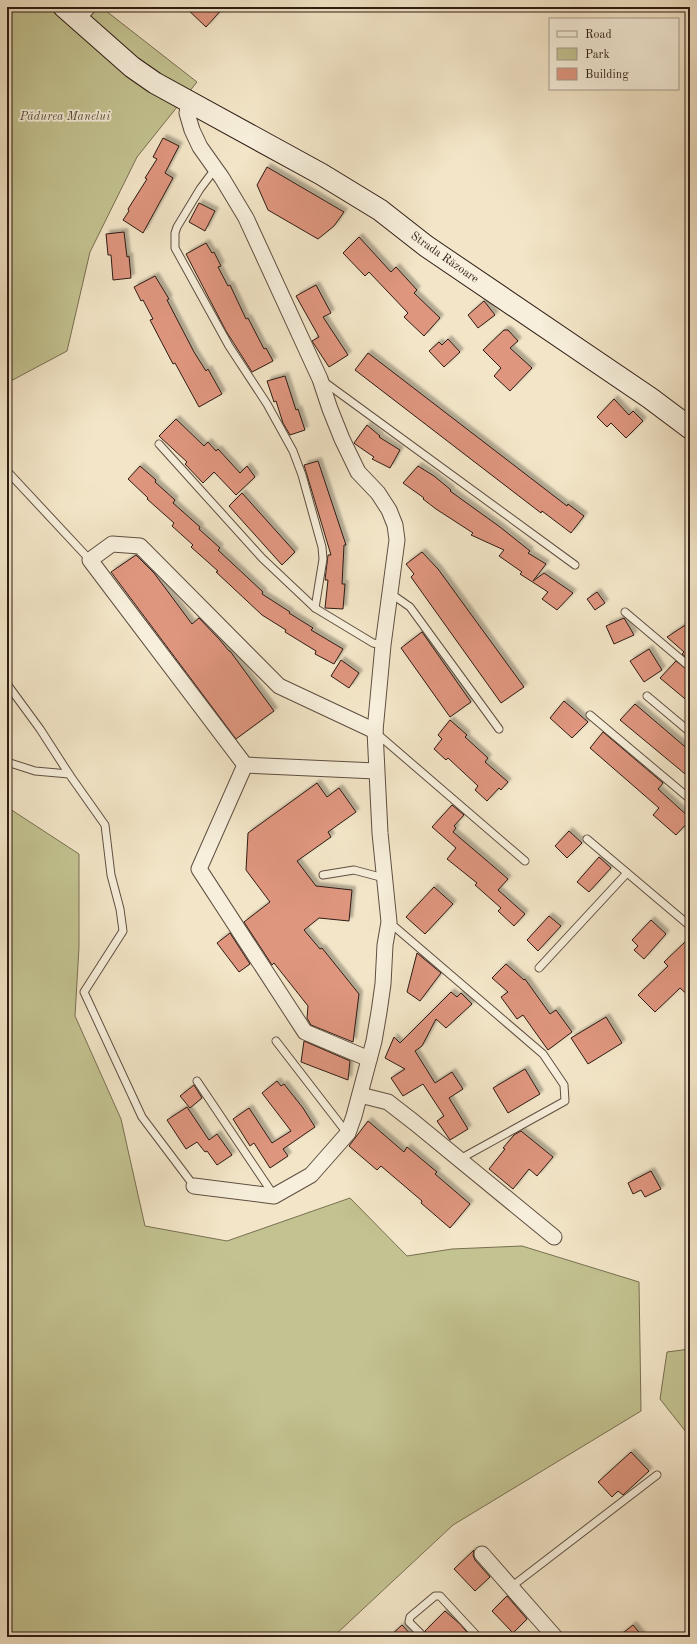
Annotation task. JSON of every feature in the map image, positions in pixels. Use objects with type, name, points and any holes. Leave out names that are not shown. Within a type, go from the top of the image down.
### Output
[{"type":"street","name":"Strada Răzoare","points":[[64,7],[87,14],[132,67],[155,83],[321,174],[380,210],[426,246],[650,398],[690,428]]},
{"type":"street","points":[[189,102],[187,113],[192,130],[200,147],[214,166],[246,218],[320,379],[330,409],[358,472],[378,493],[389,510],[395,525],[397,540],[389,592],[375,731],[376,771],[384,878],[389,922],[385,945],[383,984],[379,1012],[354,1116],[348,1133],[311,1176],[274,1196],[194,1186]]},
{"type":"street","points":[[245,765],[90,560],[112,544],[140,546],[278,686],[375,731]]},
{"type":"street","points":[[245,765],[376,771]]},
{"type":"street","points":[[245,765],[198,870],[305,1032],[369,1058]]},
{"type":"street","points":[[360,1095],[388,1102],[460,1159],[554,1237]]},
{"type":"street","points":[[482,1554],[551,1636]]},
{"type":"lane","points":[[214,166],[212,173],[200,189],[174,233],[175,248],[229,346],[267,404],[293,451],[302,475],[322,547],[323,559],[315,608]]},
{"type":"lane","points":[[320,379],[575,565]]},
{"type":"lane","points":[[159,444],[262,558],[315,608],[373,643],[383,645]]},
{"type":"lane","points":[[7,471],[90,560]]},
{"type":"lane","points":[[389,592],[410,606],[499,729]]},
{"type":"lane","points":[[625,612],[690,667]]},
{"type":"lane","points":[[7,684],[40,729],[69,774],[105,825],[112,875],[120,909],[123,931],[84,992],[142,1117],[194,1186]]},
{"type":"lane","points":[[647,696],[690,732]]},
{"type":"lane","points":[[590,715],[690,799]]},
{"type":"lane","points":[[375,731],[525,861]]},
{"type":"lane","points":[[7,762],[35,771],[69,774]]},
{"type":"lane","points":[[587,839],[690,926]]},
{"type":"lane","points":[[323,875],[354,870],[384,878]]},
{"type":"lane","points":[[539,968],[627,873]]},
{"type":"lane","points":[[389,922],[542,1054],[564,1084],[565,1101],[460,1159]]},
{"type":"lane","points":[[276,1041],[348,1133]]},
{"type":"lane","points":[[197,1081],[274,1196]]},
{"type":"lane","points":[[511,1587],[657,1476]]},
{"type":"lane","points":[[424,1637],[409,1622],[410,1617],[435,1596],[440,1596],[478,1637]]},
{"type":"green space","name":"Pădurea Manelui","points":[[7,7],[101,7],[197,82],[137,157],[90,252],[67,351],[7,383]]},
{"type":"green space","points":[[7,807],[79,854],[79,947],[75,1016],[121,1119],[145,1226],[227,1241],[350,1198],[407,1256],[452,1249],[522,1246],[639,1282],[641,1411],[453,1525],[333,1637],[7,1637]]},
{"type":"green space","points":[[690,1349],[690,1437],[660,1399],[667,1352]]},
{"type":"building","points":[[185,7],[224,7],[206,27]]},
{"type":"building","points":[[163,138],[179,146],[165,173],[173,178],[143,233],[123,220],[129,211],[128,209],[147,179],[145,178],[157,159],[153,157]]},
{"type":"building","points":[[267,167],[344,212],[334,226],[318,239],[268,210],[257,185]]},
{"type":"building","points":[[199,203],[215,211],[205,231],[189,222]]},
{"type":"building","points":[[124,232],[127,257],[129,256],[131,278],[113,280],[111,255],[108,255],[106,234]]},
{"type":"building","points":[[359,237],[391,272],[396,267],[417,290],[414,293],[440,318],[424,336],[404,317],[408,313],[369,272],[365,276],[343,253]]},
{"type":"building","points":[[206,243],[212,253],[214,252],[221,266],[218,267],[228,286],[230,285],[246,319],[248,318],[264,349],[266,348],[273,361],[252,372],[226,331],[186,254]]},
{"type":"building","points":[[155,276],[169,299],[167,300],[194,352],[206,371],[208,369],[222,394],[199,407],[175,363],[173,364],[150,320],[153,319],[134,287]]},
{"type":"building","points":[[316,285],[331,313],[323,317],[348,355],[329,367],[312,341],[319,337],[296,296]]},
{"type":"building","points":[[484,301],[495,315],[478,328],[468,315]]},
{"type":"building","points":[[504,330],[508,330],[518,341],[510,348],[532,368],[510,391],[494,376],[501,368],[483,350]]},
{"type":"building","points":[[448,339],[460,352],[444,367],[429,351],[439,342],[442,345]]},
{"type":"building","points":[[368,353],[567,506],[568,504],[584,516],[571,533],[542,511],[541,513],[355,370]]},
{"type":"building","points":[[285,376],[296,410],[298,409],[305,430],[290,435],[283,423],[276,401],[274,402],[267,381]]},
{"type":"building","points":[[614,399],[629,415],[633,411],[643,421],[626,438],[611,423],[607,427],[597,417]]},
{"type":"building","points":[[176,419],[204,446],[208,442],[216,451],[218,449],[240,473],[247,466],[255,477],[236,495],[214,472],[203,483],[185,464],[187,462],[159,436]]},
{"type":"building","points":[[367,425],[380,436],[379,437],[400,450],[390,468],[372,459],[374,457],[354,443]]},
{"type":"building","points":[[318,461],[346,545],[344,545],[342,584],[345,584],[343,609],[325,608],[328,580],[325,580],[328,555],[331,555],[304,465]]},
{"type":"building","points":[[140,466],[175,500],[173,503],[200,527],[199,529],[220,548],[218,550],[263,592],[262,594],[313,628],[311,630],[343,649],[334,664],[315,654],[316,651],[285,632],[286,630],[262,615],[216,572],[218,571],[191,547],[193,545],[172,526],[174,523],[147,499],[148,498],[128,479]]},
{"type":"building","points":[[418,466],[434,476],[451,490],[450,491],[500,527],[530,551],[528,553],[546,564],[533,581],[544,573],[573,593],[557,610],[542,599],[548,592],[520,574],[522,572],[499,556],[504,550],[471,535],[473,533],[436,509],[423,499],[424,498],[403,483]]},
{"type":"building","points":[[242,493],[295,552],[282,565],[229,506]]},
{"type":"building","points":[[422,552],[438,569],[524,687],[501,703],[411,577],[414,574],[406,564]]},
{"type":"building","points":[[136,555],[154,573],[192,624],[199,618],[230,651],[274,711],[236,739],[111,572]]},
{"type":"building","points":[[597,592],[605,603],[595,610],[587,599]]},
{"type":"building","points":[[624,618],[634,635],[614,644],[606,626]]},
{"type":"building","points":[[690,622],[690,660],[682,654],[684,652],[667,637]]},
{"type":"building","points":[[422,632],[471,702],[450,717],[401,648]]},
{"type":"building","points":[[649,649],[662,670],[644,682],[630,661]]},
{"type":"building","points":[[341,660],[359,673],[349,688],[331,676]]},
{"type":"building","points":[[676,661],[690,672],[690,703],[660,678]]},
{"type":"building","points":[[564,701],[588,722],[572,738],[550,718]]},
{"type":"building","points":[[635,704],[690,751],[690,778],[620,720]]},
{"type":"building","points":[[450,720],[467,735],[465,737],[488,758],[485,762],[508,782],[501,790],[499,788],[487,801],[475,790],[478,786],[448,758],[446,760],[434,749],[442,739],[438,735]]},
{"type":"building","points":[[603,732],[663,783],[658,789],[690,818],[690,820],[676,835],[653,815],[659,808],[590,748]]},
{"type":"building","points":[[317,783],[327,797],[339,788],[356,812],[328,832],[331,837],[297,861],[316,886],[352,890],[349,921],[319,918],[304,930],[320,949],[322,948],[359,994],[353,1042],[311,1025],[307,1018],[308,1006],[274,963],[272,965],[244,922],[270,902],[246,870],[248,833]]},
{"type":"building","points":[[452,805],[464,815],[454,826],[456,828],[453,832],[508,879],[498,890],[525,914],[514,926],[498,911],[501,908],[475,885],[477,883],[447,859],[456,848],[432,827]]},
{"type":"building","points":[[569,831],[582,843],[567,858],[555,846]]},
{"type":"building","points":[[599,857],[611,868],[589,892],[577,882]]},
{"type":"building","points":[[434,887],[453,904],[425,934],[406,917]]},
{"type":"building","points":[[549,916],[561,926],[538,951],[527,940]]},
{"type":"building","points":[[651,920],[666,934],[644,959],[634,950],[638,946],[632,940]]},
{"type":"building","points":[[230,933],[250,964],[239,972],[217,943]]},
{"type":"building","points":[[685,942],[690,948],[690,997],[680,988],[655,1012],[638,995],[668,966],[664,962]]},
{"type":"building","points":[[417,953],[441,973],[420,1001],[407,992]]},
{"type":"building","points":[[506,964],[524,980],[525,979],[550,1014],[556,1010],[572,1032],[548,1050],[523,1015],[517,1019],[501,997],[508,992],[492,978]]},
{"type":"building","points":[[451,992],[457,997],[461,993],[472,1004],[446,1028],[436,1019],[422,1046],[415,1051],[435,1083],[452,1072],[463,1089],[449,1098],[468,1129],[450,1140],[437,1121],[444,1116],[423,1084],[403,1096],[391,1078],[405,1069],[385,1058],[394,1037],[400,1043]]},
{"type":"building","points":[[606,1017],[622,1043],[588,1064],[571,1038]]},
{"type":"building","points":[[304,1041],[350,1061],[348,1080],[301,1062]]},
{"type":"building","points":[[525,1069],[540,1094],[508,1113],[493,1088]]},
{"type":"building","points":[[277,1081],[281,1086],[284,1084],[303,1108],[315,1127],[283,1149],[288,1156],[270,1168],[254,1143],[250,1146],[233,1119],[249,1108],[272,1143],[291,1131],[262,1093]]},
{"type":"building","points":[[194,1085],[202,1098],[190,1108],[180,1096]]},
{"type":"building","points":[[187,1107],[209,1140],[217,1134],[232,1155],[217,1165],[207,1151],[205,1152],[197,1142],[186,1149],[167,1120]]},
{"type":"building","points":[[368,1121],[404,1152],[407,1147],[437,1172],[435,1174],[470,1204],[450,1228],[421,1203],[422,1201],[381,1166],[377,1170],[349,1146]]},
{"type":"building","points":[[521,1131],[553,1157],[537,1176],[529,1169],[513,1189],[489,1169],[505,1149],[503,1148],[514,1135]]},
{"type":"building","points":[[651,1171],[661,1189],[645,1197],[641,1190],[633,1194],[628,1183]]},
{"type":"building","points":[[631,1452],[649,1471],[623,1495],[618,1491],[612,1497],[598,1482]]},
{"type":"building","points":[[474,1550],[473,1555],[475,1560],[490,1577],[475,1591],[454,1569]]},
{"type":"building","points":[[507,1596],[527,1619],[513,1633],[492,1611]]},
{"type":"building","points":[[445,1611],[460,1624],[471,1637],[429,1637],[425,1631]]},
{"type":"building","points":[[402,1625],[413,1637],[389,1637]]},
{"type":"building","points":[[633,1625],[643,1637],[618,1637]]}]
